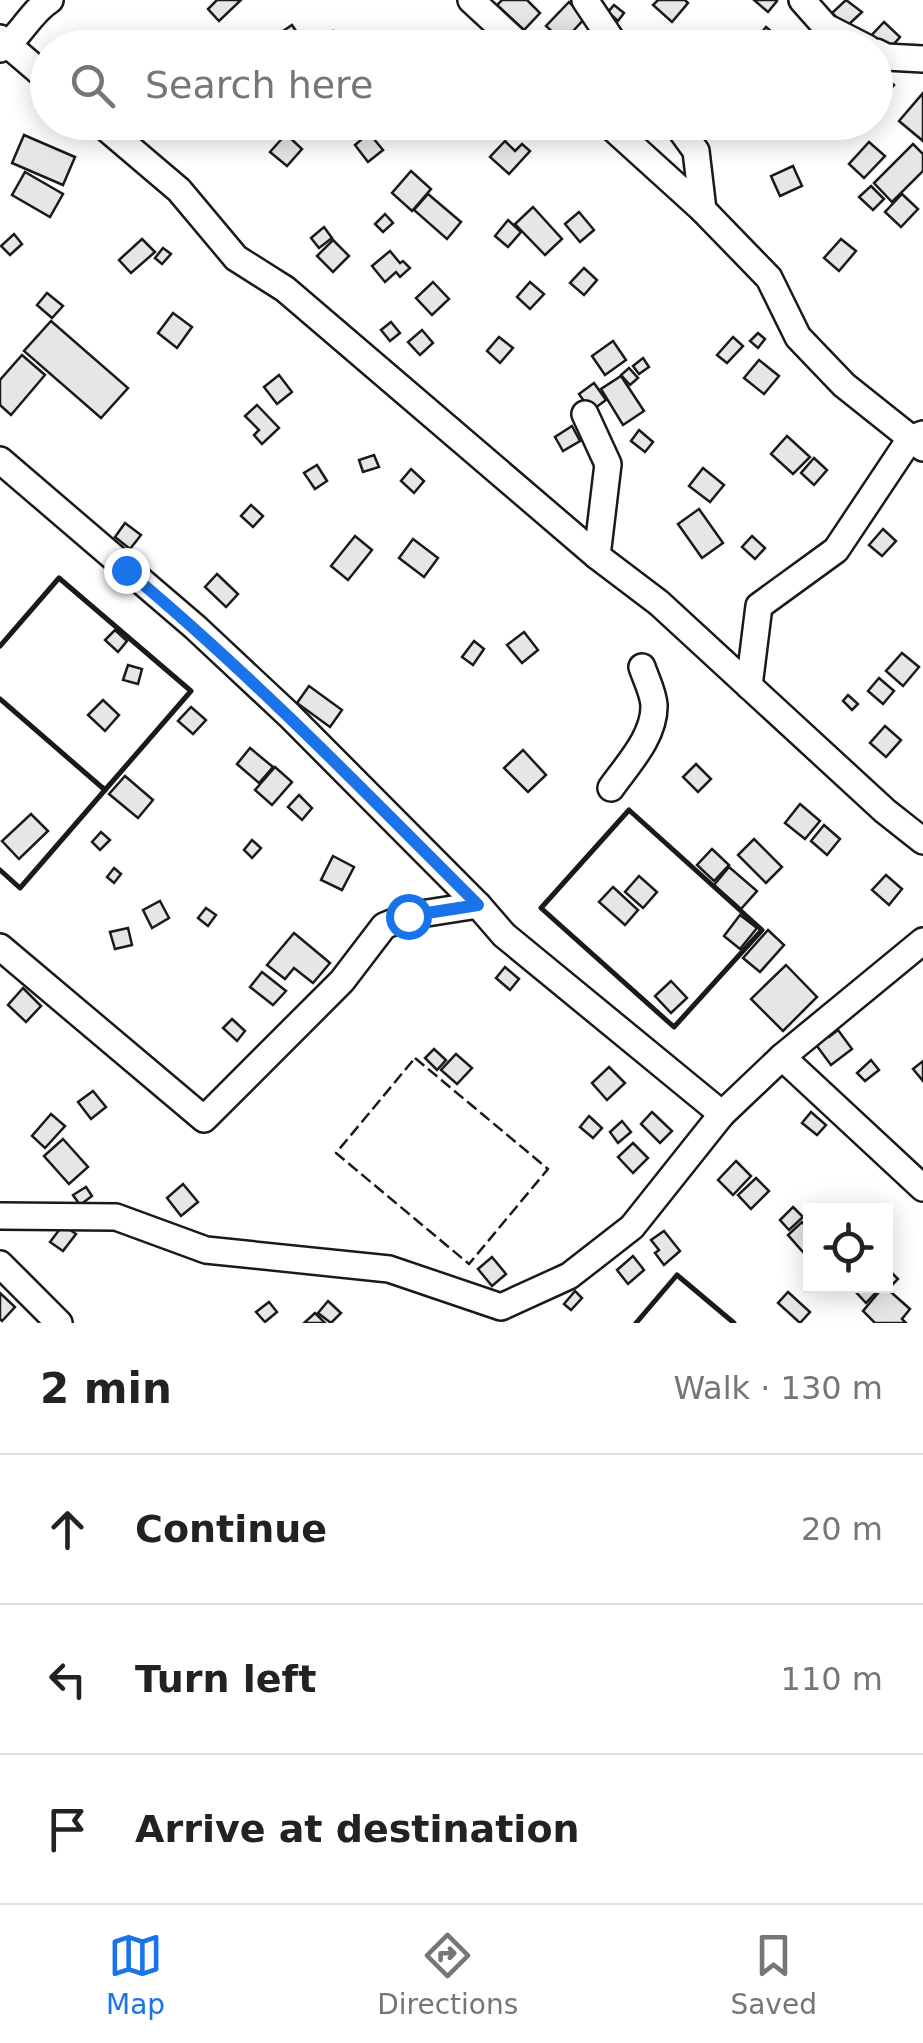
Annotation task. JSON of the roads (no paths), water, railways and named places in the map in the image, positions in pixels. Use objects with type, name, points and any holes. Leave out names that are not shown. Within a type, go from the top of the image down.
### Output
[{"type":"street","points":[[30,64],[3,44],[33,11],[50,0]]},
{"type":"street","points":[[470,0],[503,30]]},
{"type":"street","points":[[586,0],[605,30]]},
{"type":"street","points":[[802,0],[832,30]]},
{"type":"street","points":[[893,57],[923,59]]},
{"type":"street","points":[[120,140],[179,190],[236,258],[285,289],[597,556],[660,603],[885,811],[923,840]]},
{"type":"street","points":[[626,140],[769,278],[798,337],[844,385],[919,440],[836,550],[759,606],[750,686]]},
{"type":"street","points":[[688,140],[696,151],[702,210]]},
{"type":"street","points":[[585,414],[608,464],[597,556]]},
{"type":"street","points":[[0,460],[195,627],[262,690],[504,935],[722,1114]]},
{"type":"street","points":[[611,788],[644,741],[653,718],[654,702],[642,667]]},
{"type":"street","points":[[0,947],[204,1118],[342,981],[384,926],[408,916],[478,905]]},
{"type":"street","points":[[0,1216],[116,1217],[206,1250],[389,1268],[500,1315],[570,1276],[632,1226],[722,1114],[782,1057],[923,941]]},
{"type":"street","points":[[782,1057],[923,1188]]},
{"type":"street","points":[[0,1264],[59,1323]]}]
